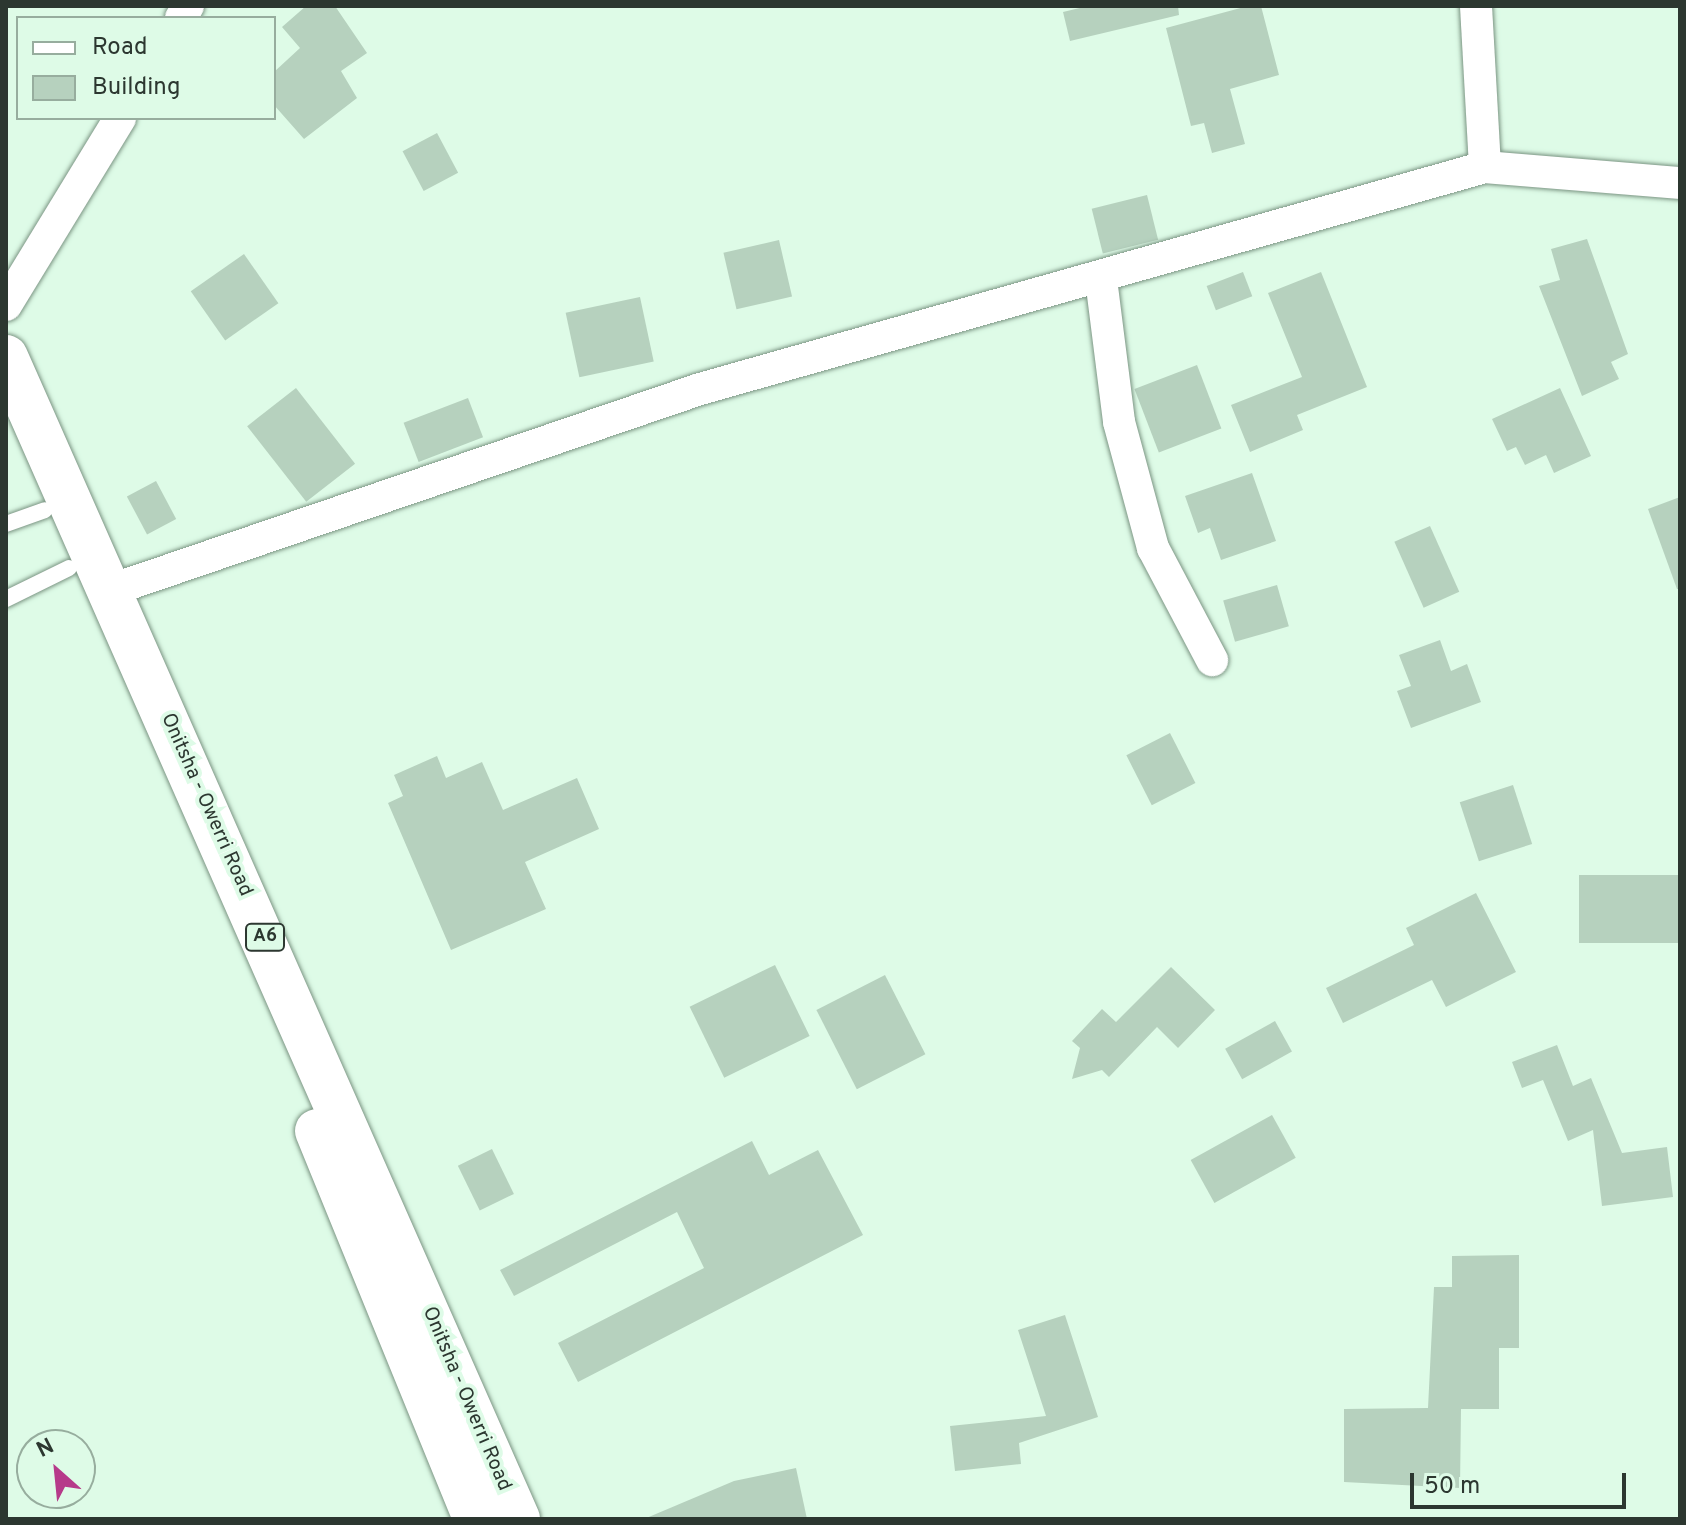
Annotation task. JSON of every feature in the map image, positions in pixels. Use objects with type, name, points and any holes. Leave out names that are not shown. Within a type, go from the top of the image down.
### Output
[{"type":"highway","name":"Onitsha - Owerri Road","points":[[6,357],[518,1519]]},
{"type":"highway","name":"Onitsha - Owerri Road","points":[[6,418],[25,517],[69,568],[310,1113],[475,1519]]},
{"type":"street","points":[[1476,6],[1485,167]]},
{"type":"street","points":[[6,305],[119,120]]},
{"type":"street","points":[[111,590],[700,389],[1101,279],[1485,167],[1680,183]]},
{"type":"street","points":[[1101,279],[1119,422],[1153,548],[1212,660]]},
{"type":"lane","points":[[6,599],[69,568]]},
{"type":"building","points":[[306,6],[335,6],[367,53],[341,71],[357,98],[304,139],[276,107],[276,70],[300,48],[282,27]]},
{"type":"building","points":[[1088,6],[1178,6],[1179,15],[1070,41],[1063,12]]},
{"type":"building","points":[[1248,6],[1261,6],[1279,75],[1230,89],[1245,144],[1212,153],[1204,123],[1191,126],[1166,28]]},
{"type":"building","points":[[437,133],[458,173],[424,191],[403,151]]},
{"type":"building","points":[[1147,195],[1158,240],[1103,253],[1092,209]]},
{"type":"building","points":[[1587,239],[1628,354],[1611,362],[1619,379],[1582,396],[1539,286],[1560,280],[1551,249]]},
{"type":"building","points":[[779,240],[792,297],[737,309],[723,253]]},
{"type":"building","points":[[244,254],[278,303],[225,340],[191,291]]},
{"type":"building","points":[[1243,272],[1252,296],[1216,310],[1207,286]]},
{"type":"building","points":[[1321,272],[1367,387],[1297,415],[1303,430],[1250,452],[1231,405],[1302,377],[1268,293]]},
{"type":"building","points":[[640,297],[654,362],[579,377],[566,313]]},
{"type":"building","points":[[1197,365],[1221,428],[1159,452],[1134,389]]},
{"type":"building","points":[[296,388],[355,464],[306,502],[247,426]]},
{"type":"building","points":[[1560,388],[1591,456],[1554,473],[1546,455],[1525,465],[1516,447],[1507,451],[1492,419]]},
{"type":"building","points":[[468,398],[483,437],[419,462],[404,423]]},
{"type":"building","points":[[1252,473],[1276,541],[1221,560],[1210,528],[1198,533],[1185,496]]},
{"type":"building","points":[[156,481],[176,519],[147,534],[127,496]]},
{"type":"building","points":[[1680,497],[1680,589],[1677,589],[1648,509]]},
{"type":"building","points":[[1430,526],[1459,592],[1424,608],[1394,542]]},
{"type":"building","points":[[1277,585],[1289,626],[1235,642],[1223,600]]},
{"type":"building","points":[[1440,640],[1451,671],[1467,664],[1481,702],[1411,728],[1397,691],[1411,686],[1399,655]]},
{"type":"building","points":[[1170,733],[1195,783],[1152,805],[1126,755]]},
{"type":"building","points":[[437,756],[446,778],[482,762],[503,810],[577,778],[599,829],[525,862],[546,909],[451,950],[388,803],[403,796],[394,775]]},
{"type":"building","points":[[1513,785],[1532,844],[1479,861],[1460,802]]},
{"type":"building","points":[[1579,875],[1680,875],[1680,943],[1579,943]]},
{"type":"building","points":[[1476,893],[1516,972],[1446,1007],[1432,980],[1343,1023],[1326,988],[1414,945],[1406,928]]},
{"type":"building","points":[[775,965],[810,1036],[724,1078],[690,1007]]},
{"type":"building","points":[[1171,967],[1215,1010],[1178,1048],[1157,1027],[1109,1077],[1102,1070],[1072,1079],[1080,1048],[1072,1041],[1102,1009],[1116,1022]]},
{"type":"building","points":[[885,975],[925,1054],[857,1089],[816,1010]]},
{"type":"building","points":[[1275,1021],[1292,1052],[1242,1079],[1225,1049]]},
{"type":"building","points":[[1557,1045],[1573,1086],[1591,1078],[1622,1153],[1667,1147],[1673,1197],[1602,1206],[1593,1130],[1568,1141],[1543,1080],[1522,1088],[1512,1062]]},
{"type":"building","points":[[1272,1115],[1296,1158],[1214,1203],[1191,1160]]},
{"type":"building","points":[[752,1141],[769,1175],[818,1150],[863,1235],[578,1382],[558,1343],[704,1268],[677,1212],[514,1296],[500,1270]]},
{"type":"building","points":[[492,1149],[514,1194],[480,1211],[458,1166]]},
{"type":"building","points":[[1519,1255],[1519,1348],[1499,1348],[1499,1409],[1461,1409],[1460,1488],[1344,1482],[1344,1409],[1428,1408],[1434,1287],[1452,1287],[1452,1256]]},
{"type":"building","points":[[1065,1315],[1098,1417],[1019,1443],[1021,1464],[955,1471],[950,1426],[1046,1416],[1018,1330]]},
{"type":"building","points":[[796,1468],[807,1519],[644,1519],[734,1481]]}]
